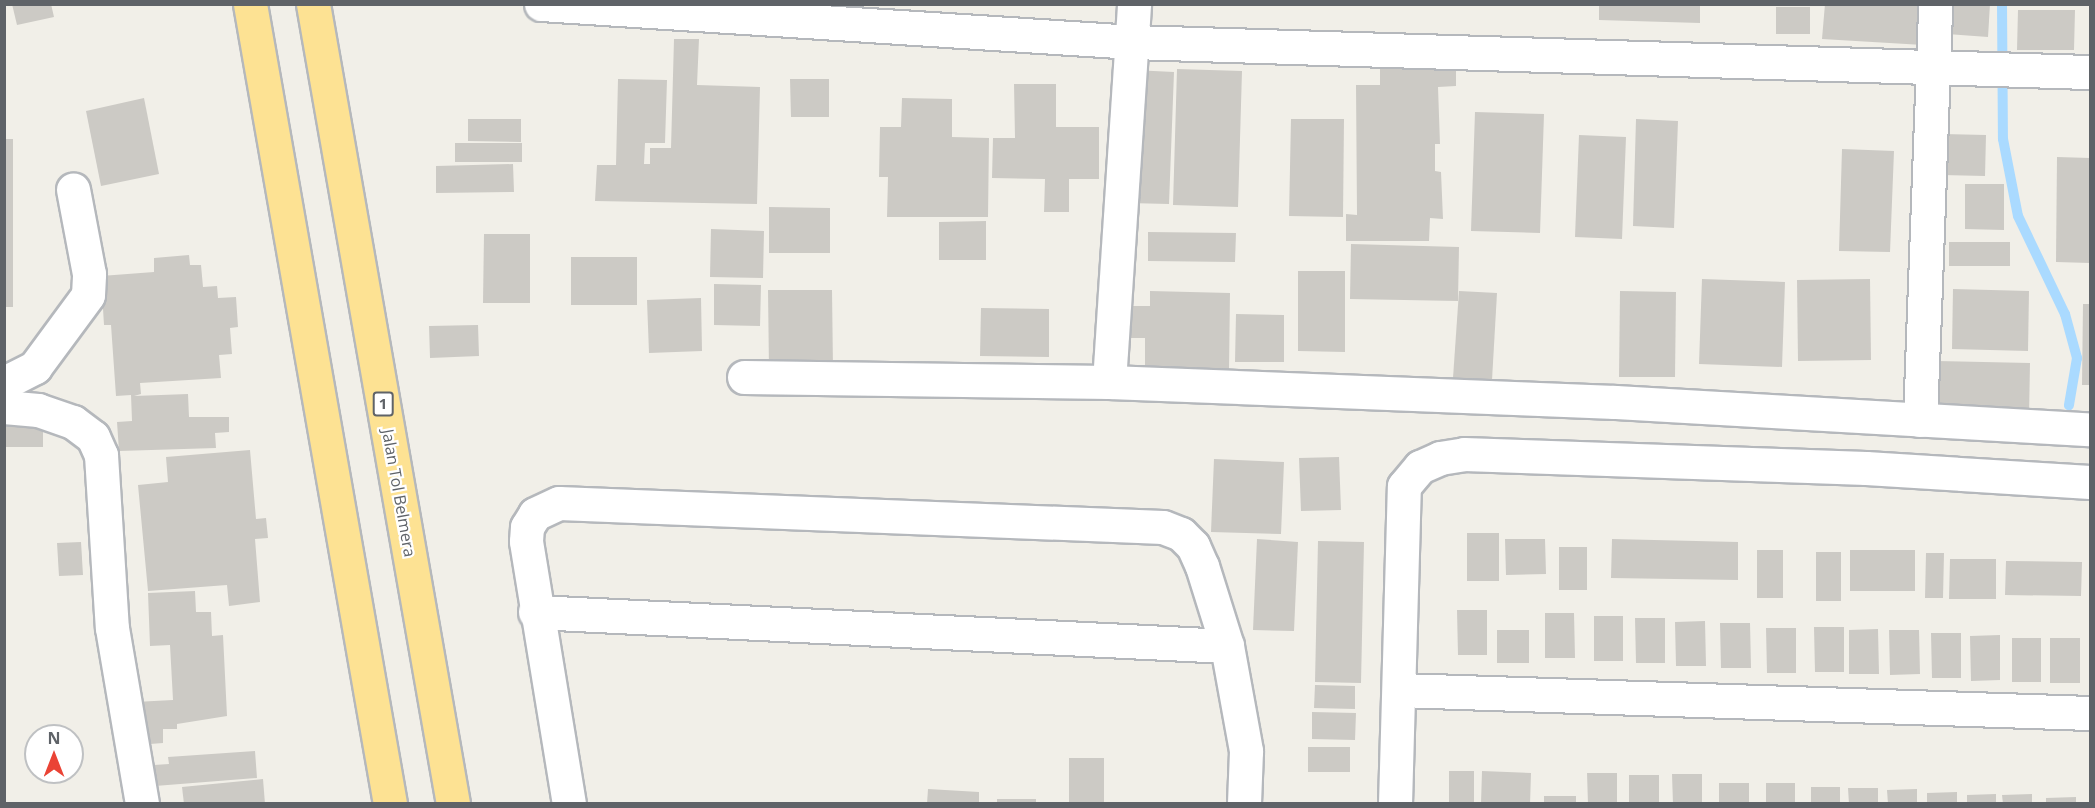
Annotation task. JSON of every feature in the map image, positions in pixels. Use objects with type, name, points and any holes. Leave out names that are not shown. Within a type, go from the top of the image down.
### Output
[{"type":"highway","points":[[250,4],[390,804]]},
{"type":"highway","name":"Jalan Tol Belmera","points":[[313,4],[453,804]]},
{"type":"street","points":[[542,4],[1133,42],[2091,72]]},
{"type":"street","points":[[1109,382],[1134,4]]},
{"type":"street","points":[[1920,420],[1935,4]]},
{"type":"street","points":[[4,383],[35,367],[88,295],[89,274],[73,189]]},
{"type":"street","points":[[744,376],[1109,382],[1615,402],[2091,429]]},
{"type":"street","points":[[4,407],[38,410],[73,422],[93,437],[101,455],[112,628],[142,804]]},
{"type":"street","points":[[1395,804],[1404,486],[1420,467],[1440,458],[1464,454],[1854,467],[2091,482]]},
{"type":"street","points":[[569,804],[535,612],[527,527],[535,514],[559,503],[1163,527],[1181,534],[1193,546],[1227,646],[1246,751],[1244,804]]},
{"type":"street","points":[[535,612],[1227,646]]},
{"type":"street","points":[[1400,690],[2091,713]]},
{"type":"building","points":[[12,4],[51,4],[54,17],[17,25]]},
{"type":"building","points":[[1599,4],[1700,4],[1700,23],[1599,20]]},
{"type":"building","points":[[1825,4],[1926,4],[1923,45],[1822,39]]},
{"type":"building","points":[[1949,4],[1990,4],[1988,37],[1947,34]]},
{"type":"building","points":[[1776,7],[1810,7],[1810,34],[1776,34]]},
{"type":"building","points":[[2018,10],[2075,10],[2074,50],[2017,50]]},
{"type":"building","points":[[674,39],[699,39],[697,85],[760,87],[757,204],[595,201],[597,165],[616,165],[618,79],[667,80],[665,143],[645,143],[644,164],[650,164],[650,148],[671,148]]},
{"type":"building","points":[[1380,61],[1456,61],[1456,86],[1438,87],[1440,144],[1435,144],[1435,171],[1441,172],[1443,219],[1430,218],[1429,241],[1346,241],[1346,214],[1357,215],[1356,85],[1380,85]]},
{"type":"building","points":[[1177,69],[1242,71],[1238,207],[1173,205]]},
{"type":"building","points":[[1133,70],[1174,72],[1169,204],[1128,203]]},
{"type":"building","points":[[790,79],[829,79],[829,117],[791,117]]},
{"type":"building","points":[[1014,84],[1056,84],[1056,127],[1099,127],[1099,179],[1069,179],[1069,212],[1044,212],[1045,179],[992,178],[993,138],[1015,138]]},
{"type":"building","points":[[144,98],[159,174],[101,186],[86,111]]},
{"type":"building","points":[[902,98],[952,99],[952,137],[989,138],[988,217],[887,217],[888,177],[879,177],[880,127],[901,127]]},
{"type":"building","points":[[1475,112],[1544,114],[1540,233],[1471,231]]},
{"type":"building","points":[[468,119],[521,119],[521,142],[468,141]]},
{"type":"building","points":[[1291,119],[1344,119],[1343,217],[1289,216]]},
{"type":"building","points":[[1636,119],[1678,121],[1674,228],[1633,226]]},
{"type":"building","points":[[1943,134],[1986,135],[1985,176],[1942,175]]},
{"type":"building","points":[[1579,135],[1626,137],[1622,239],[1575,237]]},
{"type":"building","points":[[4,139],[13,139],[13,307],[4,307]]},
{"type":"building","points":[[455,143],[522,143],[522,162],[455,162]]},
{"type":"building","points":[[1842,149],[1894,151],[1890,252],[1839,251]]},
{"type":"building","points":[[2057,157],[2090,158],[2090,263],[2056,262]]},
{"type":"building","points":[[513,164],[514,192],[436,193],[436,166]]},
{"type":"building","points":[[1965,184],[2004,184],[2004,230],[1965,229]]},
{"type":"building","points":[[769,207],[830,208],[830,253],[769,253]]},
{"type":"building","points":[[986,221],[986,260],[939,260],[939,222]]},
{"type":"building","points":[[711,229],[764,231],[763,278],[710,277]]},
{"type":"building","points":[[1148,232],[1236,233],[1235,262],[1148,261]]},
{"type":"building","points":[[484,234],[530,234],[530,303],[483,303]]},
{"type":"building","points":[[1949,242],[2010,242],[2010,266],[1949,266]]},
{"type":"building","points":[[1351,244],[1459,247],[1458,301],[1350,299]]},
{"type":"building","points":[[189,255],[190,265],[201,265],[203,287],[217,286],[218,298],[236,297],[238,327],[230,328],[232,354],[219,355],[221,378],[140,383],[141,394],[134,396],[188,394],[189,417],[229,417],[229,432],[215,433],[216,448],[119,451],[117,422],[132,421],[131,395],[116,396],[111,325],[104,325],[101,276],[154,272],[154,258]]},
{"type":"building","points":[[571,257],[637,257],[637,305],[571,305]]},
{"type":"building","points":[[1298,271],[1345,271],[1345,352],[1298,351]]},
{"type":"building","points":[[1702,279],[1785,282],[1782,367],[1699,364]]},
{"type":"building","points":[[1870,279],[1871,360],[1798,361],[1797,280]]},
{"type":"building","points":[[714,284],[761,285],[760,326],[714,325]]},
{"type":"building","points":[[1953,289],[2029,291],[2028,351],[1952,349]]},
{"type":"building","points":[[768,290],[832,290],[833,370],[769,370]]},
{"type":"building","points":[[1150,291],[1230,293],[1229,370],[1145,369],[1145,338],[1124,338],[1125,306],[1150,306]]},
{"type":"building","points":[[1459,291],[1497,293],[1492,380],[1453,378]]},
{"type":"building","points":[[1620,291],[1676,292],[1675,377],[1619,377]]},
{"type":"building","points":[[701,298],[702,351],[649,353],[647,300]]},
{"type":"building","points":[[2083,304],[2090,304],[2090,385],[2082,385]]},
{"type":"building","points":[[981,308],[1049,309],[1049,357],[980,356]]},
{"type":"building","points":[[1236,314],[1284,315],[1284,362],[1235,362]]},
{"type":"building","points":[[478,325],[479,356],[430,358],[429,326]]},
{"type":"building","points":[[1937,361],[2030,363],[2029,416],[1936,414]]},
{"type":"building","points":[[4,422],[43,422],[43,447],[4,447]]},
{"type":"building","points":[[250,450],[256,519],[266,518],[268,538],[255,539],[260,602],[229,606],[227,585],[148,591],[138,485],[168,482],[166,457]]},
{"type":"building","points":[[1339,457],[1341,510],[1301,511],[1299,458]]},
{"type":"building","points":[[1214,459],[1284,462],[1281,534],[1211,532]]},
{"type":"building","points":[[1467,533],[1499,533],[1499,581],[1467,581]]},
{"type":"building","points":[[1257,539],[1298,542],[1294,631],[1253,630]]},
{"type":"building","points":[[1505,539],[1545,539],[1546,574],[1506,575]]},
{"type":"building","points":[[1612,539],[1738,542],[1738,580],[1611,578]]},
{"type":"building","points":[[1318,541],[1364,542],[1361,683],[1315,682]]},
{"type":"building","points":[[81,542],[83,575],[59,576],[57,543]]},
{"type":"building","points":[[1559,547],[1587,547],[1587,590],[1559,590]]},
{"type":"building","points":[[1757,550],[1783,550],[1783,598],[1757,598]]},
{"type":"building","points":[[1850,550],[1915,550],[1915,591],[1850,591]]},
{"type":"building","points":[[1816,552],[1841,552],[1841,601],[1816,601]]},
{"type":"building","points":[[1926,553],[1944,553],[1943,598],[1925,598]]},
{"type":"building","points":[[1950,559],[1996,559],[1996,599],[1949,599]]},
{"type":"building","points":[[2006,561],[2082,562],[2081,596],[2005,595]]},
{"type":"building","points":[[195,591],[196,612],[211,612],[212,636],[223,635],[227,716],[177,724],[177,729],[163,729],[163,743],[137,745],[135,702],[173,700],[170,645],[150,646],[148,593]]},
{"type":"building","points":[[1457,610],[1487,610],[1487,655],[1458,655]]},
{"type":"building","points":[[1545,613],[1574,613],[1575,658],[1545,658]]},
{"type":"building","points":[[1594,616],[1623,616],[1623,661],[1594,661]]},
{"type":"building","points":[[1635,618],[1665,618],[1665,663],[1636,663]]},
{"type":"building","points":[[1705,621],[1706,666],[1676,666],[1675,622]]},
{"type":"building","points":[[1720,623],[1750,623],[1751,668],[1721,668]]},
{"type":"building","points":[[1814,627],[1844,627],[1844,672],[1815,672]]},
{"type":"building","points":[[1766,628],[1796,628],[1796,673],[1767,673]]},
{"type":"building","points":[[1878,629],[1879,674],[1849,674],[1849,630]]},
{"type":"building","points":[[1497,630],[1529,630],[1529,663],[1497,663]]},
{"type":"building","points":[[1889,630],[1919,630],[1920,674],[1890,675]]},
{"type":"building","points":[[1931,633],[1961,633],[1961,678],[1932,678]]},
{"type":"building","points":[[2000,635],[2000,680],[1971,681],[1970,636]]},
{"type":"building","points":[[2012,638],[2041,638],[2041,682],[2012,682]]},
{"type":"building","points":[[2050,638],[2080,638],[2080,683],[2050,683]]},
{"type":"building","points":[[1315,685],[1355,686],[1355,709],[1314,708]]},
{"type":"building","points":[[1312,712],[1356,713],[1355,740],[1312,739]]},
{"type":"building","points":[[1308,747],[1350,747],[1350,772],[1308,772]]},
{"type":"building","points":[[255,751],[257,778],[155,786],[154,765],[169,764],[168,757]]},
{"type":"building","points":[[1069,758],[1104,758],[1104,802],[1069,803]]},
{"type":"building","points":[[1449,771],[1474,771],[1474,804],[1449,804]]},
{"type":"building","points":[[1482,771],[1531,773],[1530,804],[1481,804]]},
{"type":"building","points":[[1587,773],[1617,773],[1617,804],[1588,804]]},
{"type":"building","points":[[1672,774],[1702,774],[1702,804],[1673,804]]},
{"type":"building","points":[[1629,775],[1659,775],[1659,804],[1629,804]]},
{"type":"building","points":[[263,779],[265,804],[184,804],[182,787]]},
{"type":"building","points":[[1719,783],[1749,783],[1749,804],[1719,804]]},
{"type":"building","points":[[1766,783],[1795,783],[1795,804],[1766,804]]},
{"type":"building","points":[[1811,787],[1840,787],[1840,804],[1811,804]]},
{"type":"building","points":[[1848,788],[1878,788],[1878,804],[1849,804]]},
{"type":"building","points":[[928,789],[979,792],[979,804],[927,804]]},
{"type":"building","points":[[1917,789],[1917,804],[1888,804],[1887,790]]},
{"type":"building","points":[[1957,792],[1957,804],[1927,804],[1927,793]]},
{"type":"building","points":[[1996,794],[1996,804],[1967,804],[1967,795]]},
{"type":"building","points":[[2032,794],[2032,804],[2003,804],[2002,795]]},
{"type":"building","points":[[1544,796],[1576,796],[1576,804],[1544,804]]},
{"type":"building","points":[[2076,797],[2076,804],[2046,804],[2046,798]]},
{"type":"building","points":[[997,799],[1036,799],[1036,804],[997,804]]},
{"type":"waterway","points":[[2002,4],[2003,139],[2018,216],[2065,314],[2077,358],[2069,405]]}]
